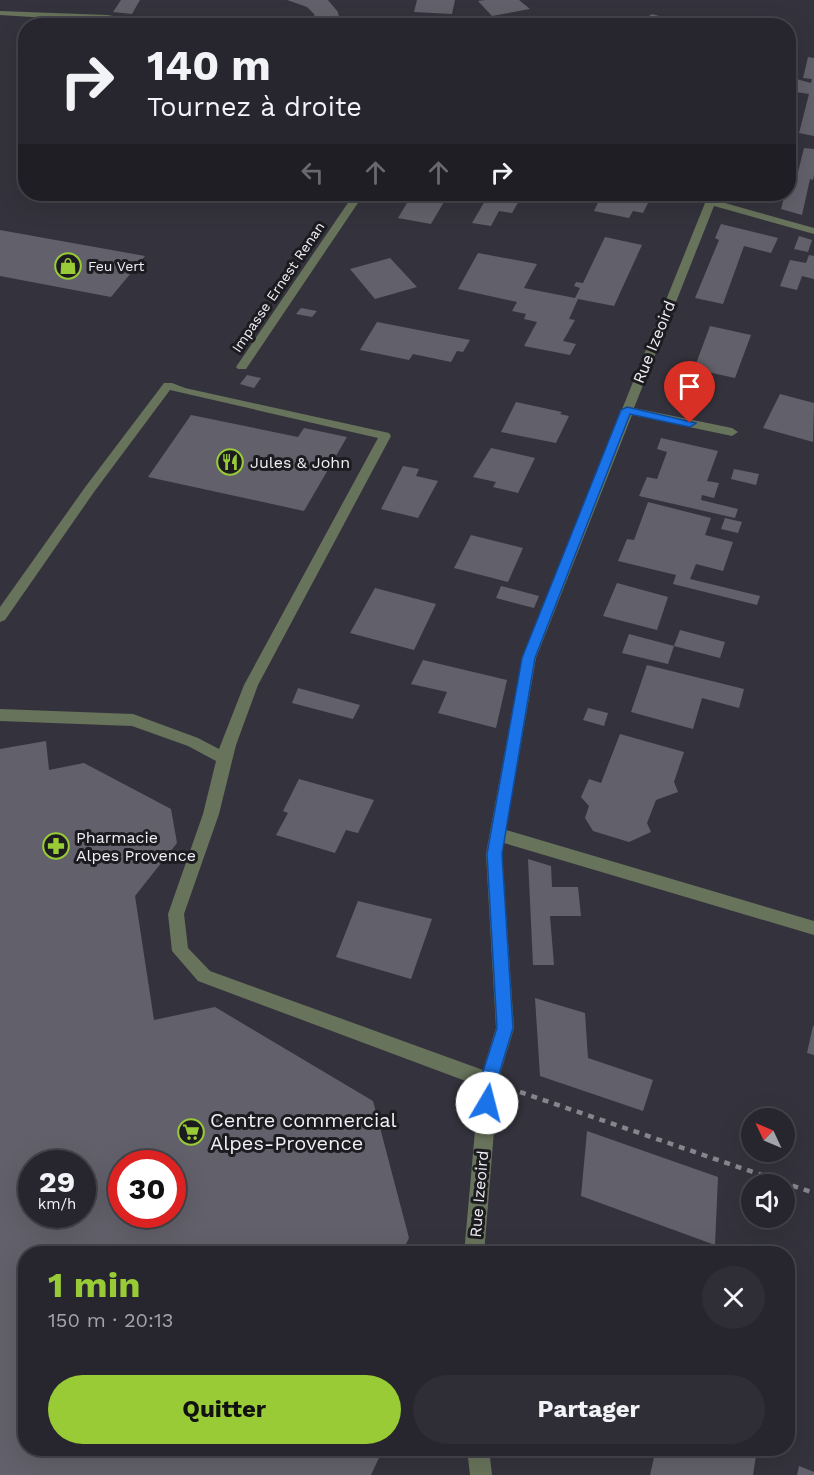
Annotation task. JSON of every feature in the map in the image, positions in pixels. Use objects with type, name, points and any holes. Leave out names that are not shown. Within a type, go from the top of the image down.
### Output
[{"type":"street","points":[[0,13],[107,18]]},
{"type":"street","name":"Impasse Ernest Renan","points":[[242,367],[354,201]]},
{"type":"street","points":[[704,201],[814,231]]},
{"type":"street","name":"Rue Izeoird","points":[[475,1246],[489,1081],[505,1028],[494,854],[529,658],[710,203]]},
{"type":"street","points":[[0,617],[90,489],[168,385],[181,391],[386,436],[326,542],[251,686],[225,759],[211,814],[176,914],[180,951],[204,976],[489,1081]]},
{"type":"street","points":[[627,410],[732,432]]},
{"type":"street","points":[[0,715],[133,720],[193,742],[225,759]]},
{"type":"street","points":[[497,834],[814,928]]},
{"type":"street","points":[[479,1456],[481,1475]]},
{"type":"path","points":[[489,1081],[814,1193]]},
{"type":"building","points":[[121,0],[140,0],[132,14],[113,12]]},
{"type":"building","points":[[287,0],[328,0],[338,12],[339,18],[315,18],[307,7]]},
{"type":"building","points":[[417,0],[455,0],[452,14],[414,12]]},
{"type":"building","points":[[519,0],[530,9],[492,16],[478,1]]},
{"type":"building","points":[[652,14],[666,18],[646,18]]},
{"type":"building","points":[[808,57],[814,58],[814,136],[799,133],[809,94],[796,92],[796,79],[811,83],[812,79],[803,78]]},
{"type":"building","points":[[804,148],[814,149],[813,180],[810,179],[802,215],[781,209],[783,201],[796,201],[797,176]]},
{"type":"building","points":[[444,201],[431,224],[398,218],[407,203],[403,202]]},
{"type":"building","points":[[485,201],[519,201],[512,213],[499,211],[491,226],[472,223]]},
{"type":"building","points":[[599,201],[648,203],[643,213],[633,211],[629,218],[594,211]]},
{"type":"building","points":[[721,224],[778,238],[771,253],[744,246],[723,304],[695,298],[719,240],[715,238]]},
{"type":"building","name":"Feu Vert","points":[[0,230],[145,256],[111,297],[0,276]]},
{"type":"building","points":[[799,236],[812,240],[808,252],[794,249]]},
{"type":"building","points":[[605,237],[642,245],[614,306],[578,299],[569,319],[575,320],[563,341],[576,344],[570,355],[524,346],[537,322],[524,319],[526,314],[512,311],[517,302],[458,289],[478,253],[537,264],[524,288],[575,298],[580,288],[574,286],[576,282],[583,283]]},
{"type":"building","points":[[809,255],[814,256],[814,279],[802,276],[797,290],[780,286],[790,260],[806,263]]},
{"type":"building","points":[[390,258],[417,287],[375,299],[350,269]]},
{"type":"building","points":[[301,308],[317,311],[312,317],[296,314]]},
{"type":"building","points":[[377,322],[470,340],[463,352],[457,351],[451,362],[413,354],[409,360],[360,350]]},
{"type":"building","points":[[710,326],[751,335],[735,378],[694,369]]},
{"type":"building","points":[[247,375],[261,378],[254,388],[240,384]]},
{"type":"building","points":[[780,394],[814,403],[813,442],[763,428]]},
{"type":"building","points":[[516,402],[562,412],[560,414],[569,416],[556,443],[501,432]]},
{"type":"building","name":"Jules & John","points":[[191,415],[298,437],[304,428],[347,437],[304,511],[148,477]]},
{"type":"building","points":[[661,438],[718,451],[707,481],[719,483],[714,498],[702,495],[701,500],[738,509],[735,518],[639,496],[647,477],[657,479],[667,452],[657,449]]},
{"type":"building","points":[[491,448],[535,458],[518,493],[493,487],[496,482],[473,477]]},
{"type":"building","points":[[403,466],[419,469],[416,476],[438,481],[418,518],[381,509]]},
{"type":"building","points":[[734,469],[759,474],[756,485],[731,479]]},
{"type":"building","points":[[648,502],[711,518],[705,535],[733,542],[723,571],[696,564],[690,579],[760,596],[757,605],[673,584],[676,575],[618,561],[627,539],[634,540]]},
{"type":"building","points":[[725,518],[742,522],[738,533],[721,529]]},
{"type":"building","points":[[471,535],[523,548],[508,582],[454,568]]},
{"type":"building","points":[[617,583],[668,597],[657,630],[603,616]]},
{"type":"building","points":[[501,586],[539,596],[534,608],[496,598]]},
{"type":"building","points":[[375,588],[436,604],[414,650],[350,633]]},
{"type":"building","points":[[680,630],[725,642],[720,658],[674,646]]},
{"type":"building","points":[[629,634],[674,646],[668,664],[622,653]]},
{"type":"building","points":[[423,660],[507,680],[496,728],[438,713],[447,692],[411,684]]},
{"type":"building","points":[[647,665],[744,689],[739,708],[702,698],[693,729],[631,712]]},
{"type":"building","points":[[298,688],[360,705],[353,719],[292,703]]},
{"type":"building","points":[[588,708],[608,713],[604,726],[583,720]]},
{"type":"building","points":[[620,734],[684,752],[674,782],[678,792],[656,800],[647,823],[651,832],[629,842],[593,831],[585,818],[589,806],[581,797],[589,779],[601,783]]},
{"type":"building","name":"Centre commercial Alpes-Provence","points":[[46,741],[49,770],[84,763],[171,809],[177,843],[135,896],[154,1020],[215,1007],[373,1101],[409,1238],[405,1246],[18,1246],[18,1456],[380,1456],[371,1475],[0,1475],[0,749]]},
{"type":"building","points":[[299,779],[374,800],[358,833],[346,830],[335,853],[276,835],[288,813],[283,811]]},
{"type":"building","points":[[528,859],[551,866],[552,887],[578,887],[581,916],[550,916],[554,965],[533,965]]},
{"type":"building","points":[[358,901],[432,919],[411,979],[336,957]]},
{"type":"building","points":[[535,998],[585,1013],[588,1058],[653,1080],[643,1111],[540,1076]]},
{"type":"building","points":[[814,1026],[814,1055],[807,1053]]},
{"type":"building","points":[[587,1131],[718,1177],[715,1245],[581,1196]]},
{"type":"building","points":[[654,1456],[756,1456],[753,1475],[650,1475]]},
{"type":"building","points":[[799,1466],[814,1472],[814,1475],[797,1475]]},
{"type":"place","name":"Feu Vert","points":[[68,266]]},
{"type":"place","name":"Jules & John","points":[[230,462]]},
{"type":"place","name":"Pharmacie Alpes Provence","points":[[56,846]]},
{"type":"place","name":"Centre commercial Alpes-Provence","points":[[191,1132]]},
{"type":"route","points":[[487,1103],[489,1081],[505,1028],[494,854],[529,658],[627,410],[690,423]]}]
